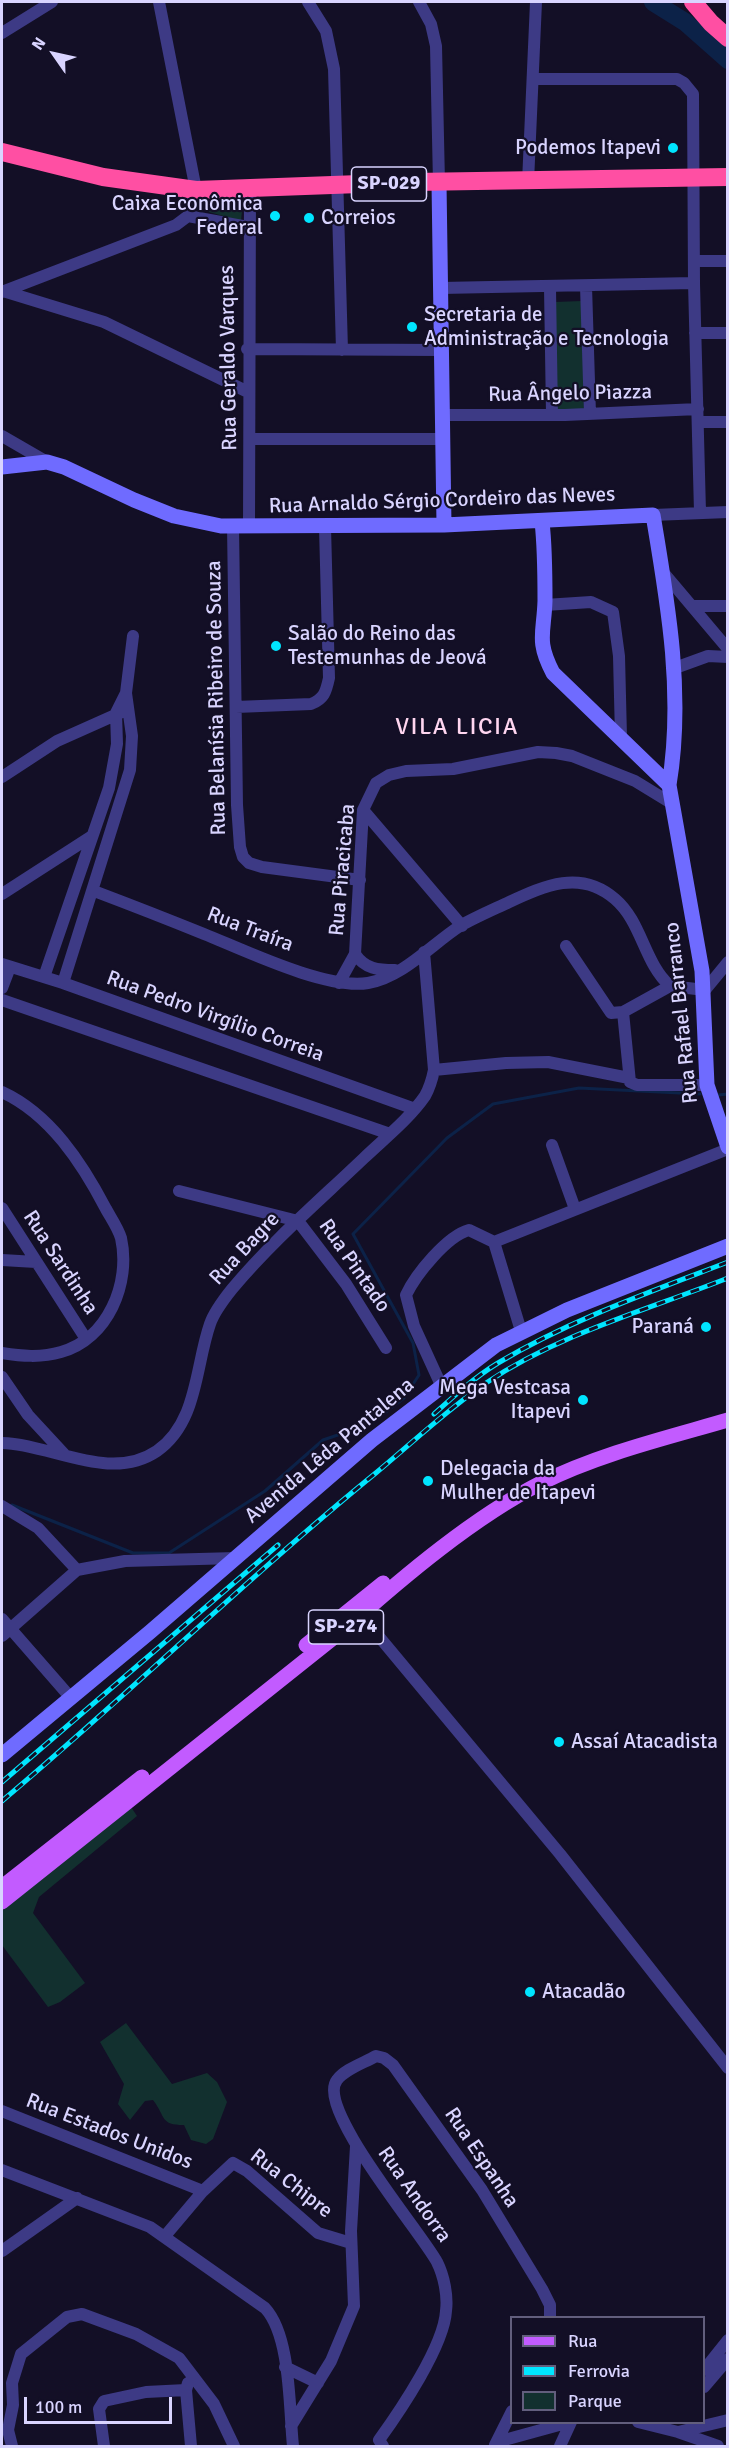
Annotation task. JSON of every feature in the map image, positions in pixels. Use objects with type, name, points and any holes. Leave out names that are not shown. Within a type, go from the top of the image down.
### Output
[{"type":"highway","points":[[693,2],[728,38]]},
{"type":"highway","name":"SP-029","points":[[2,152],[103,177],[196,190],[728,177]]},
{"type":"main road","name":"SP-274","points":[[2,1887],[466,1519],[531,1477],[618,1443],[728,1410]]},
{"type":"main road","name":"SP-274","points":[[2,1902],[485,1518],[542,1482],[597,1460],[728,1420]]},
{"type":"street","points":[[2,33],[49,2]]},
{"type":"street","points":[[2,292],[162,232],[188,216],[196,190],[159,2]]},
{"type":"street","points":[[308,2],[327,31],[333,53],[342,350]]},
{"type":"street","points":[[419,2],[431,24],[436,46],[444,525]]},
{"type":"street","points":[[528,182],[536,2]]},
{"type":"street","points":[[711,23],[728,32]]},
{"type":"street","points":[[534,79],[677,79],[690,88],[694,103],[694,283],[700,512]]},
{"type":"street","name":"Rua Geraldo Varques","points":[[249,527],[248,227],[250,188]]},
{"type":"street","points":[[188,216],[248,227]]},
{"type":"street","points":[[694,261],[728,261]]},
{"type":"street","points":[[441,288],[550,288],[694,283]]},
{"type":"street","points":[[586,286],[590,414]]},
{"type":"street","points":[[550,288],[552,415]]},
{"type":"street","points":[[2,292],[104,322],[248,392]]},
{"type":"street","points":[[695,333],[728,333]]},
{"type":"street","points":[[248,350],[441,350]]},
{"type":"street","name":"Rua Ângelo Piazza","points":[[443,416],[590,414],[698,409]]},
{"type":"street","points":[[699,422],[728,422]]},
{"type":"street","points":[[2,436],[47,462]]},
{"type":"street","points":[[250,439],[443,439]]},
{"type":"street","points":[[2,467],[47,462]]},
{"type":"street","name":"Rua Arnaldo Sérgio Cordeiro das Neves","points":[[47,462],[64,467],[174,516],[202,523],[233,526],[444,525],[653,515]]},
{"type":"street","points":[[653,515],[728,512]]},
{"type":"street","name":"Rua Rafael Barranco","points":[[653,515],[675,668],[674,754],[669,785],[671,803],[705,990],[707,1085],[728,1148]]},
{"type":"street","points":[[542,522],[545,605],[541,626],[542,644],[553,673],[669,785]]},
{"type":"street","name":"Rua Belanísia Ribeiro de Souza","points":[[233,526],[237,805],[243,857],[249,863],[262,867],[360,880]]},
{"type":"street","points":[[236,707],[311,704],[320,701],[326,692],[329,678],[325,527]]},
{"type":"street","points":[[663,572],[728,649]]},
{"type":"street","points":[[545,605],[591,602],[613,612],[616,625],[621,737]]},
{"type":"street","points":[[694,606],[728,606]]},
{"type":"street","points":[[63,983],[94,891],[130,770],[132,736],[126,693],[133,636]]},
{"type":"street","points":[[675,668],[708,656],[728,657]]},
{"type":"street","points":[[44,977],[110,788],[117,744],[116,713],[126,693]]},
{"type":"street","points":[[2,777],[57,741],[116,713],[129,710]]},
{"type":"street","name":"Rua Piracicaba","points":[[339,983],[355,954],[363,810],[376,783],[389,775],[406,771],[453,769],[538,752],[564,754],[635,781],[671,803]]},
{"type":"street","points":[[363,810],[462,926]]},
{"type":"street","points":[[2,894],[92,836]]},
{"type":"street","name":"Rua Traíra","points":[[94,891],[264,959],[339,983],[369,983],[398,970],[462,926],[555,883],[577,881],[594,885],[615,899],[630,916],[657,970],[670,986]]},
{"type":"street","points":[[566,946],[607,1010],[615,1015],[670,986],[705,990],[728,962]]},
{"type":"street","name":"Rua Bagre","points":[[2,1443],[31,1447],[68,1457],[111,1462],[132,1461],[156,1452],[173,1437],[185,1418],[211,1322],[219,1306],[232,1289],[298,1221],[415,1109],[432,1083],[434,1070],[424,952]]},
{"type":"street","points":[[355,954],[360,962],[369,967],[398,970]]},
{"type":"street","points":[[2,988],[6,965]]},
{"type":"street","name":"Rua Pedro Virgílio Correia","points":[[6,965],[63,983],[415,1109]]},
{"type":"street","points":[[2,999],[390,1134]]},
{"type":"street","points":[[622,1012],[630,1082],[637,1085],[707,1085]]},
{"type":"street","points":[[434,1070],[506,1063],[548,1062],[629,1078]]},
{"type":"street","points":[[2,1092],[39,1115],[68,1147],[96,1189],[120,1235],[124,1268],[117,1298],[103,1323],[86,1339],[63,1352],[44,1356],[2,1353]]},
{"type":"street","points":[[552,1144],[575,1209]]},
{"type":"street","points":[[494,1242],[728,1148]]},
{"type":"street","name":"Rua Pintado","points":[[178,1191],[298,1221],[346,1284],[386,1348]]},
{"type":"street","name":"Rua Sardinha","points":[[2,1208],[86,1339]]},
{"type":"street","points":[[441,1385],[414,1326],[406,1295],[422,1271],[458,1233],[469,1230],[494,1242],[521,1331]]},
{"type":"street","name":"Avenida Lêda Pantalena","points":[[2,1755],[372,1440],[496,1345],[567,1310],[728,1246]]},
{"type":"street","points":[[2,1260],[36,1262]]},
{"type":"street","points":[[2,1377],[28,1415],[68,1457]]},
{"type":"street","points":[[2,1506],[38,1528],[77,1570]]},
{"type":"street","points":[[6,1633],[77,1570],[125,1561],[236,1558]]},
{"type":"street","points":[[361,1615],[560,1854],[728,2068]]},
{"type":"street","points":[[2,1619],[6,1633],[71,1698]]},
{"type":"street","name":"Rua Espanha","points":[[352,2070],[376,2056],[384,2058],[393,2065],[482,2190],[550,2311]]},
{"type":"street","name":"Rua Andorra","points":[[352,2070],[336,2081],[333,2094],[336,2108],[356,2146],[377,2173],[438,2265],[444,2284],[446,2311],[442,2328],[423,2370],[381,2443]]},
{"type":"street","name":"Rua Estados Unidos","points":[[2,2111],[203,2191]]},
{"type":"street","points":[[291,2426],[318,2383],[340,2341],[354,2306],[356,2290],[351,2242],[356,2146]]},
{"type":"street","name":"Rua Chipre","points":[[165,2236],[203,2191],[233,2163],[247,2171],[318,2233],[351,2242]]},
{"type":"street","points":[[2,2170],[77,2198],[165,2236],[270,2314],[275,2319],[285,2367],[293,2446]]},
{"type":"street","points":[[355,2185],[361,2179],[377,2173]]},
{"type":"street","points":[[2,2251],[77,2198]]},
{"type":"street","points":[[8,2430],[13,2405],[7,2386],[17,2362],[27,2348],[68,2317],[82,2314],[167,2349],[179,2358],[214,2404],[234,2446]]},
{"type":"street","points":[[705,2369],[728,2340]]},
{"type":"street","points":[[705,2386],[728,2359]]},
{"type":"street","points":[[285,2367],[318,2383]]},
{"type":"street","points":[[191,2376],[186,2390],[191,2446]]},
{"type":"street","points":[[104,2446],[99,2409],[104,2401],[146,2392],[186,2390]]},
{"type":"street","points":[[495,2444],[510,2415]]},
{"type":"street","points":[[2,2418],[12,2446]]},
{"type":"street","points":[[705,2423],[728,2420]]},
{"type":"street","points":[[495,2444],[564,2424]]},
{"type":"street","points":[[560,2446],[570,2424]]},
{"type":"street","points":[[650,2424],[668,2427],[718,2446]]},
{"type":"street","points":[[668,2427],[694,2424]]},
{"type":"street","points":[[367,2446],[381,2443]]},
{"type":"green space","points":[[213,201],[243,201],[241,221],[202,210]]},
{"type":"green space","points":[[582,301],[584,411],[556,412],[555,302]]},
{"type":"green space","points":[[131,1807],[137,1816],[39,1897],[33,1913],[85,1983],[60,2002],[48,2007],[2,1945],[2,1908]]},
{"type":"green space","points":[[126,2023],[172,2084],[207,2073],[217,2082],[227,2102],[213,2139],[206,2144],[191,2140],[184,2125],[167,2122],[153,2100],[145,2101],[130,2120],[118,2104],[124,2084],[100,2042]]},
{"type":"waterway","points":[[653,2],[685,22],[728,60]]},
{"type":"waterway","points":[[12,1505],[133,1553],[169,1553],[265,1491],[323,1440],[370,1424],[404,1398],[419,1375],[413,1343],[353,1234],[447,1138],[493,1104],[579,1088],[700,1094]]},
{"type":"waterway","points":[[718,1095],[728,1094]]},
{"type":"railway","points":[[434,1414],[481,1374],[553,1333],[728,1262]]},
{"type":"railway","points":[[2,1801],[329,1512],[472,1393],[543,1350],[604,1324],[728,1278]]},
{"type":"railway","points":[[2,1782],[278,1545]]},
{"type":"place","name":"Podemos Itapevi","points":[[673,148]]},
{"type":"place","name":"Caixa Econômica Federal","points":[[275,216]]},
{"type":"place","name":"Correios","points":[[309,218]]},
{"type":"place","name":"Secretaria de Administração e Tecnologia","points":[[412,327]]},
{"type":"place","name":"Salão do Reino das Testemunhas de Jeová","points":[[276,646]]},
{"type":"place","name":"Paraná","points":[[706,1327]]},
{"type":"place","name":"Mega Vestcasa Itapevi","points":[[583,1400]]},
{"type":"place","name":"Delegacia da Mulher de Itapevi","points":[[428,1481]]},
{"type":"place","name":"Assaí Atacadista","points":[[559,1742]]},
{"type":"place","name":"Atacadão","points":[[530,1992]]},
{"type":"district","name":"VILA LICIA","points":[[457,728]]}]
